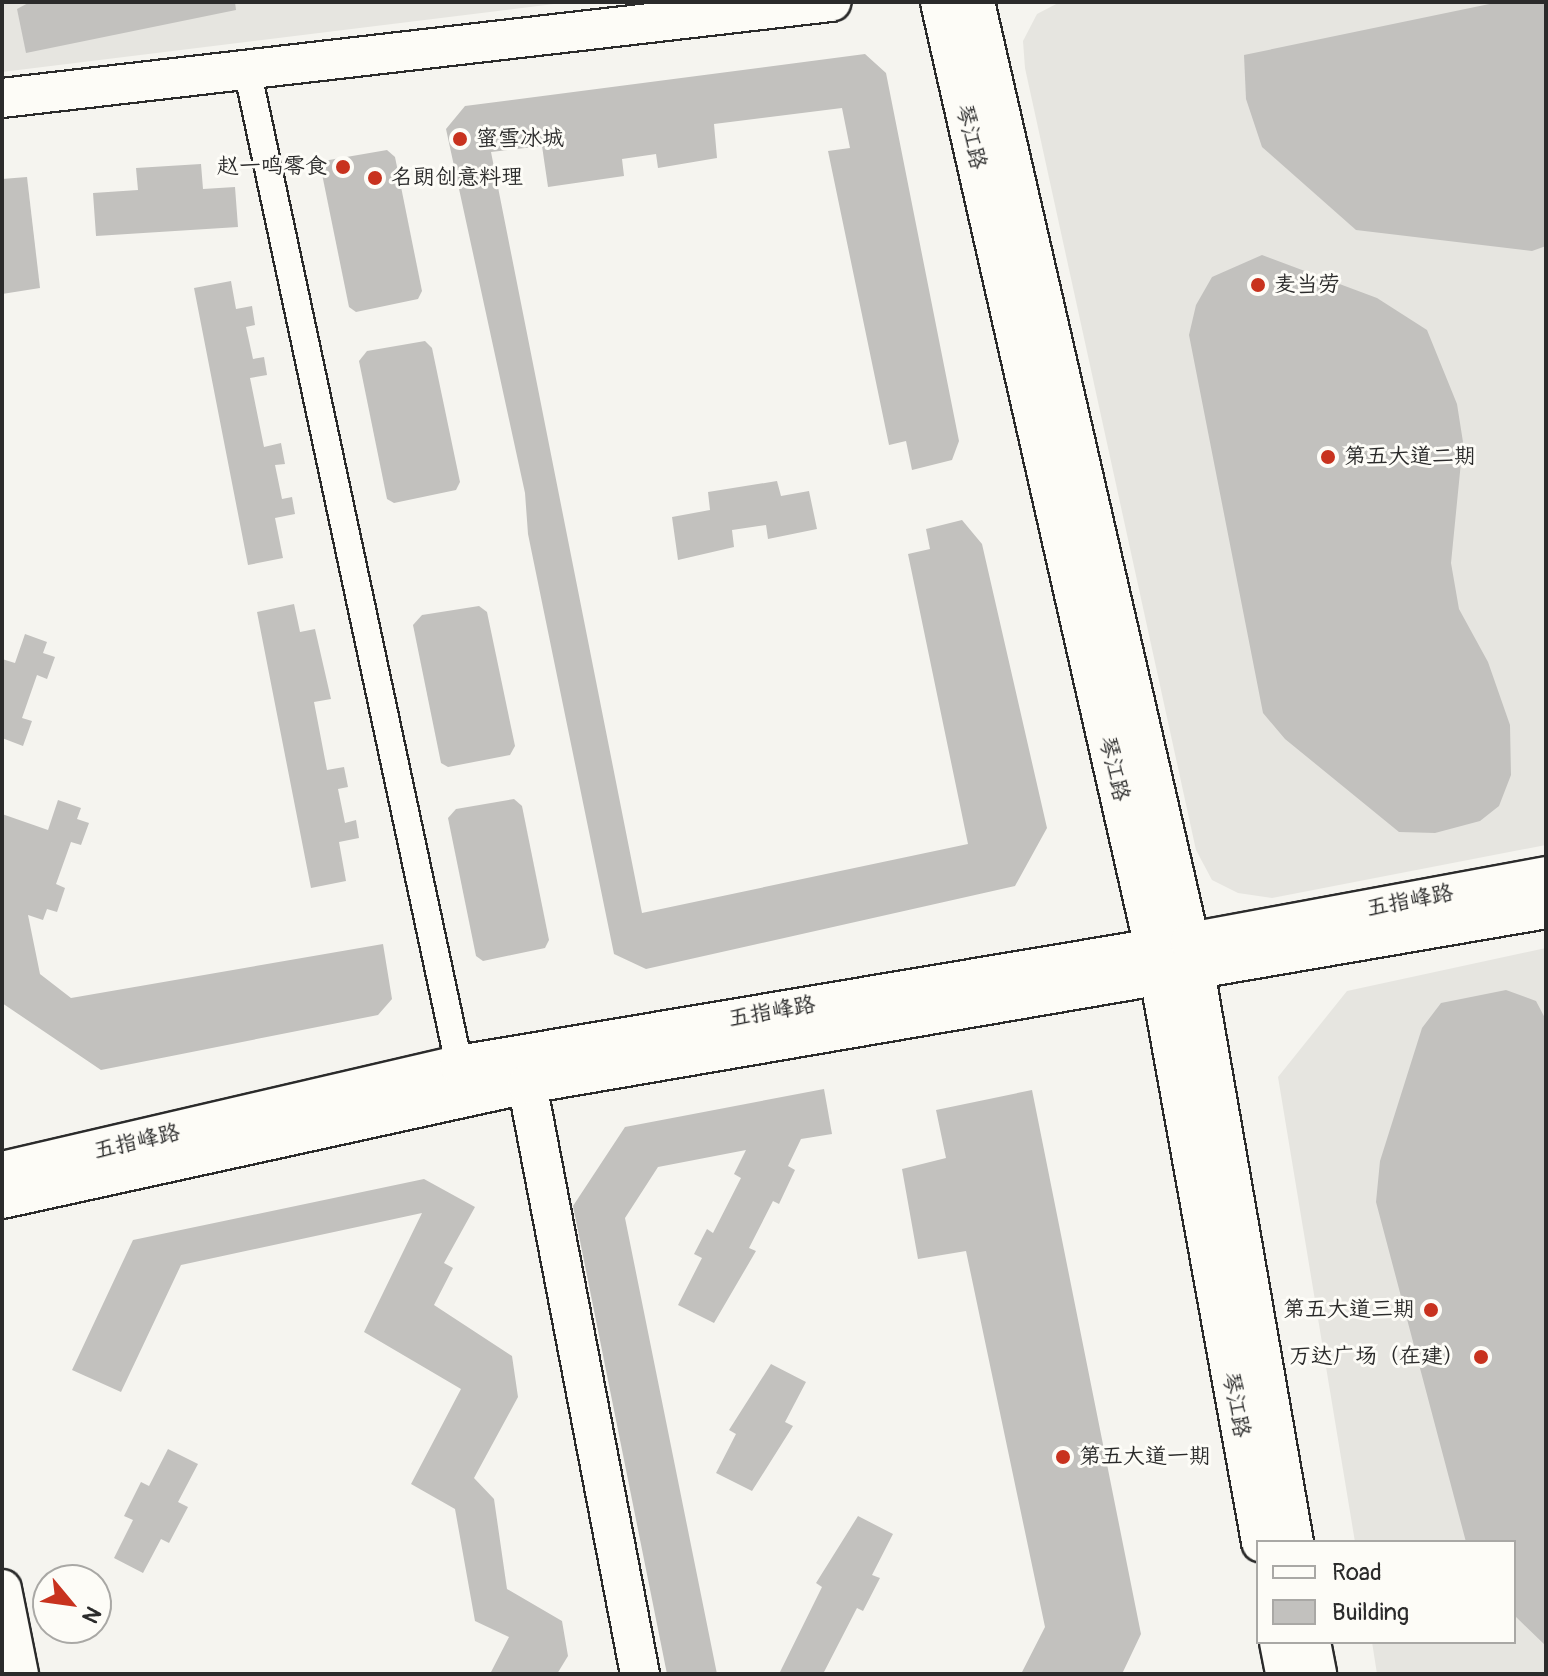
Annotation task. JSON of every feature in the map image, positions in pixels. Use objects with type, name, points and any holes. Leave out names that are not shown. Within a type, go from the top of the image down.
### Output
[{"type":"main road","points":[[2,98],[831,2]]},
{"type":"main road","name":"琴江路","points":[[940,2],[1174,960],[1261,1540]]},
{"type":"main road","name":"琴江路","points":[[975,2],[1294,1540]]},
{"type":"main road","name":"五指峰路","points":[[2,1199],[527,1084],[1174,960],[1546,876]]},
{"type":"main road","name":"五指峰路","points":[[2,1171],[459,1065],[1546,909]]},
{"type":"main road","points":[[527,1084],[640,1674]]},
{"type":"main road","points":[[2,1589],[19,1674]]},
{"type":"main road","points":[[1279,1644],[1285,1674]]},
{"type":"main road","points":[[1311,1644],[1317,1674]]},
{"type":"street","points":[[247,69],[459,1065]]},
{"type":"shaded area","points":[[2,2],[570,2],[2,72]]},
{"type":"shaded area","name":"第五大道二期","points":[[1060,2],[1546,2],[1546,845],[1272,898],[1238,893],[1212,880],[1196,850],[1025,68],[1023,41],[1037,14]]},
{"type":"shaded area","name":"第五大道三期","points":[[1546,948],[1546,1674],[1377,1674],[1372,1644],[1516,1644],[1516,1540],[1355,1540],[1278,1077],[1347,991]]},
{"type":"building","points":[[30,2],[235,2],[236,10],[26,53],[17,9]]},
{"type":"building","points":[[1499,2],[1546,2],[1546,246],[1532,251],[1356,230],[1262,147],[1246,99],[1244,55]]},
{"type":"building","points":[[865,54],[886,73],[959,441],[952,460],[912,470],[906,441],[889,445],[828,151],[850,148],[842,108],[714,124],[717,158],[658,168],[656,154],[622,159],[624,176],[548,187],[542,146],[491,152],[642,913],[968,844],[908,554],[930,549],[926,529],[962,520],[982,544],[1047,828],[1015,886],[646,969],[614,954],[528,534],[525,493],[446,129],[465,106]]},
{"type":"building","points":[[387,150],[395,157],[422,291],[418,299],[356,312],[349,307],[321,169],[329,160]]},
{"type":"building","points":[[201,164],[203,189],[235,187],[238,227],[96,236],[93,193],[138,190],[136,168]]},
{"type":"building","points":[[27,177],[40,288],[2,294],[2,179]]},
{"type":"building","points":[[1262,255],[1377,298],[1427,330],[1457,404],[1463,442],[1451,563],[1459,609],[1488,662],[1510,725],[1511,775],[1499,806],[1480,821],[1435,833],[1399,832],[1285,739],[1263,713],[1189,335],[1196,305],[1212,277]]},
{"type":"building","points":[[231,281],[236,309],[252,306],[255,325],[246,327],[253,359],[264,357],[267,375],[250,378],[264,447],[281,443],[285,464],[275,465],[282,499],[292,497],[295,514],[275,518],[283,558],[248,565],[194,288]]},
{"type":"building","points":[[425,341],[432,348],[460,482],[456,490],[394,503],[387,499],[359,361],[367,351]]},
{"type":"building","points":[[777,481],[781,496],[809,491],[817,529],[768,539],[766,525],[732,530],[734,547],[678,560],[672,517],[710,510],[708,492]]},
{"type":"building","points":[[294,604],[300,632],[315,629],[331,699],[314,702],[327,770],[344,767],[348,787],[338,789],[345,823],[356,820],[359,838],[339,842],[346,881],[311,888],[257,612]]},
{"type":"building","points":[[479,606],[487,612],[515,746],[510,755],[448,767],[441,763],[413,625],[422,615]]},
{"type":"building","points":[[25,634],[47,642],[43,653],[55,657],[47,679],[37,675],[22,718],[32,721],[23,746],[2,738],[2,659],[15,663]]},
{"type":"building","points":[[514,799],[522,806],[549,940],[545,948],[483,961],[476,956],[448,818],[456,809]]},
{"type":"building","points":[[58,800],[81,808],[77,819],[89,823],[81,845],[71,842],[56,884],[65,888],[57,912],[47,909],[43,920],[28,915],[40,974],[71,998],[383,944],[392,999],[378,1015],[101,1070],[2,1003],[2,814],[48,830]]},
{"type":"building","name":"万达广场（在建）","points":[[1506,990],[1536,1001],[1546,1020],[1546,1646],[1516,1617],[1516,1540],[1465,1540],[1376,1202],[1380,1161],[1422,1028],[1441,1003]]},
{"type":"building","points":[[824,1089],[832,1134],[801,1139],[788,1166],[795,1170],[779,1204],[773,1201],[749,1248],[756,1251],[714,1323],[678,1305],[702,1258],[694,1254],[707,1229],[713,1233],[741,1178],[734,1174],[746,1150],[658,1167],[625,1218],[717,1674],[667,1674],[573,1206],[625,1127]]},
{"type":"building","points":[[1032,1090],[1141,1634],[1122,1674],[1021,1674],[1045,1627],[966,1251],[918,1259],[902,1169],[946,1158],[936,1110]]},
{"type":"building","points":[[424,1179],[475,1207],[444,1263],[453,1268],[434,1305],[512,1356],[518,1397],[474,1478],[494,1499],[507,1589],[562,1621],[568,1656],[557,1674],[490,1674],[509,1637],[475,1621],[455,1509],[411,1484],[461,1389],[364,1332],[422,1213],[181,1265],[121,1392],[72,1370],[133,1240]]},
{"type":"building","points":[[771,1364],[806,1382],[785,1422],[793,1426],[752,1491],[716,1473],[736,1434],[729,1430]]},
{"type":"building","points":[[168,1449],[198,1464],[178,1502],[188,1507],[169,1543],[161,1539],[143,1573],[114,1558],[133,1520],[124,1516],[141,1482],[149,1486]]},
{"type":"building","points":[[858,1516],[893,1534],[872,1575],[880,1578],[863,1611],[857,1608],[823,1674],[779,1674],[822,1587],[816,1583]]},
{"type":"place","name":"蜜雪冰城","points":[[460,139]]},
{"type":"place","name":"赵一鸣零食","points":[[343,167]]},
{"type":"place","name":"名朗创意料理","points":[[375,178]]},
{"type":"place","name":"麦当劳","points":[[1258,285]]},
{"type":"place","name":"第五大道二期","points":[[1328,457]]},
{"type":"place","name":"第五大道三期","points":[[1431,1310]]},
{"type":"place","name":"万达广场（在建）","points":[[1481,1357]]},
{"type":"place","name":"第五大道一期","points":[[1063,1457]]}]
